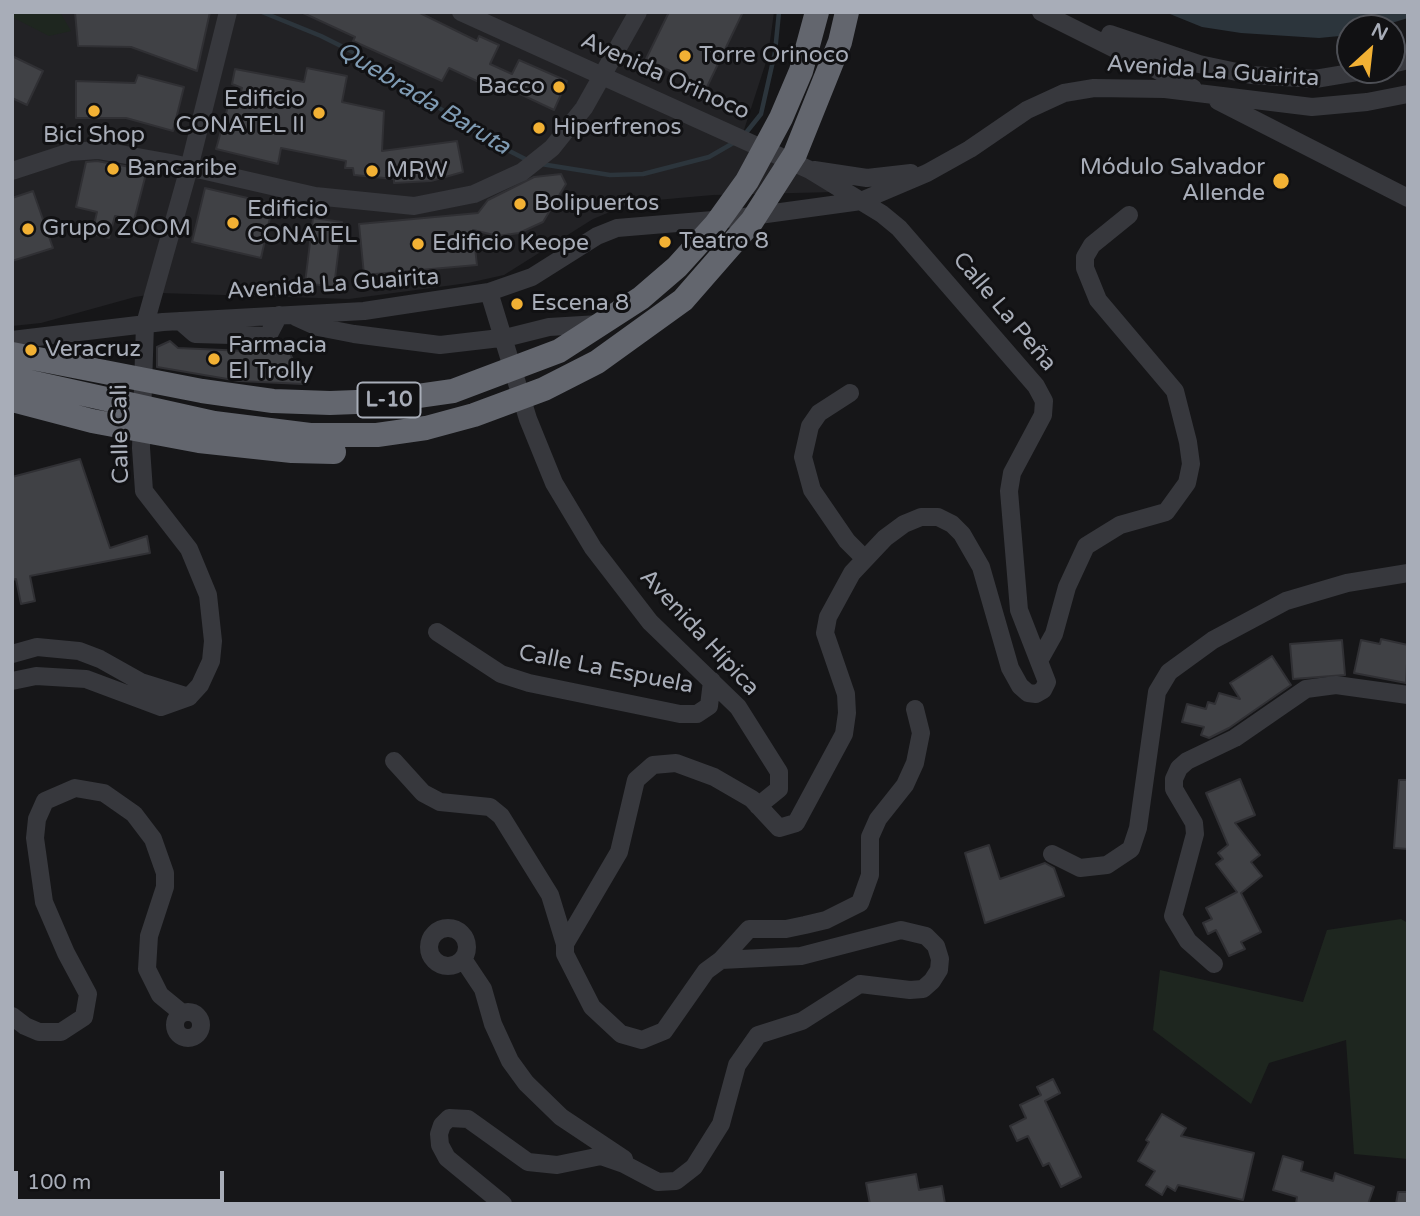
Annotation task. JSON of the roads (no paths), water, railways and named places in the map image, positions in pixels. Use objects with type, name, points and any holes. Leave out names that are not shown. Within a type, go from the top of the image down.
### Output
[{"type":"highway","name":"L-10","points":[[12,354],[202,391],[273,401],[383,401],[442,393],[500,376],[559,351],[604,323],[677,267],[716,224],[747,180],[782,118],[801,71],[817,12]]},
{"type":"highway","name":"L-10","points":[[12,378],[214,423],[310,435],[377,435],[426,428],[474,415],[544,389],[597,362],[683,300],[752,221],[795,154],[840,42],[846,12]]},
{"type":"highway","name":"L-10","points":[[12,400],[92,421],[236,446],[335,452],[352,448],[377,435]]},
{"type":"street","name":"Avenida Orinoco","points":[[461,12],[810,170]]},
{"type":"street","points":[[12,171],[69,152],[98,150],[315,197],[414,206],[474,194],[522,172],[551,148],[574,123],[604,77],[638,12]]},
{"type":"street","points":[[1041,12],[1408,198]]},
{"type":"street","points":[[1061,12],[1146,47],[1199,64],[1251,75],[1315,79],[1336,76]]},
{"type":"street","name":"Calle Cali","points":[[189,697],[200,685],[211,661],[213,641],[208,595],[189,549],[149,499],[142,484],[145,324],[189,168],[228,14]]},
{"type":"street","name":"Avenida La Guairita","points":[[12,340],[180,321],[410,306],[489,292],[532,277],[597,236],[617,228],[737,218],[861,201],[938,167],[970,149],[1027,110],[1065,93],[1094,88],[1165,89],[1312,107],[1403,98]]},
{"type":"street","points":[[810,170],[867,178],[938,167]]},
{"type":"street","name":"Calle La Peña","points":[[810,170],[899,228],[1036,386],[1044,401],[1043,415],[1019,458],[1009,491],[1019,610],[1033,649],[1040,659]]},
{"type":"street","points":[[565,944],[619,852],[631,792],[643,771],[653,765],[676,763],[715,777],[758,806],[779,828],[796,823],[844,734],[846,694],[825,633],[834,604],[864,558],[894,531],[921,517],[938,517],[952,524],[981,567],[1010,668],[1020,686],[1036,694],[1047,682],[1040,659],[1054,634],[1067,587],[1086,546],[1120,525],[1166,512],[1187,483],[1191,464],[1184,417],[1175,391],[1098,300],[1085,268],[1085,257],[1092,245],[1129,215]]},
{"type":"street","name":"Avenida Hípica","points":[[489,292],[528,419],[554,483],[593,548],[678,652],[738,706],[779,772],[779,789],[758,806]]},
{"type":"street","points":[[285,315],[318,327],[354,334],[440,345],[509,337],[549,327],[604,323]]},
{"type":"street","points":[[850,393],[819,414],[810,426],[803,457],[812,490],[847,541],[864,558]]},
{"type":"street","points":[[1052,854],[1080,868],[1107,865],[1131,849],[1138,828],[1157,692],[1169,672],[1213,640],[1286,601],[1347,583],[1408,573]]},
{"type":"street","name":"Calle La Espuela","points":[[437,632],[501,674],[529,683],[680,714],[698,714],[709,706],[712,681]]},
{"type":"street","points":[[12,654],[37,647],[79,651],[100,659],[141,682],[189,697]]},
{"type":"street","points":[[12,681],[36,676],[86,679],[161,707],[189,697]]},
{"type":"street","points":[[1214,964],[1188,941],[1173,916],[1195,834],[1194,823],[1174,789],[1174,779],[1179,768],[1187,761],[1235,738],[1306,689],[1336,685],[1408,695]]},
{"type":"street","points":[[394,761],[423,793],[440,802],[490,807],[501,816],[550,895],[565,944],[565,954],[592,1007],[621,1034],[642,1040],[664,1031],[706,971],[749,929],[786,929],[805,925],[826,920],[860,903],[870,875],[870,837],[878,819],[905,785],[915,763],[921,733],[915,709]]},
{"type":"street","points":[[12,1016],[39,1032],[61,1032],[85,1017],[88,994],[65,953],[44,902],[34,838],[37,819],[45,801],[75,788],[104,793],[134,814],[153,839],[165,873],[165,887],[149,936],[147,969],[160,996],[182,1013]]},
{"type":"street","points":[[503,1204],[447,1158],[440,1145],[439,1134],[442,1125],[449,1118],[468,1118],[528,1162],[557,1165],[601,1156],[611,1158],[646,1177],[668,1183],[694,1167],[721,1124],[737,1065],[758,1035],[803,1021],[859,984],[923,989],[939,970],[940,958],[936,946],[926,936],[901,930],[801,956],[720,960]]},
{"type":"street","points":[[463,959],[483,989],[493,1024],[510,1061],[526,1083],[561,1117],[607,1145],[646,1177]]},
{"type":"waterway","name":"Quebrada Baruta","points":[[262,12],[361,56],[486,139],[529,161]]},
{"type":"waterway","name":"Quebrada Baruta","points":[[745,134],[761,114],[775,52],[779,12]]},
{"type":"waterway","name":"Quebrada Baruta","points":[[541,164],[610,175],[643,174],[709,157],[735,142]]},
{"type":"place","name":"Torre Orinoco","points":[[685,56]]},
{"type":"place","name":"Bacco","points":[[559,87]]},
{"type":"place","name":"Bici Shop","points":[[94,111]]},
{"type":"place","name":"Edificio CONATEL II","points":[[319,113]]},
{"type":"place","name":"Hiperfrenos","points":[[539,128]]},
{"type":"place","name":"Bancaribe","points":[[113,169]]},
{"type":"place","name":"MRW","points":[[372,171]]},
{"type":"place","name":"Módulo Salvador Allende","points":[[1281,181]]},
{"type":"place","name":"Bolipuertos","points":[[520,204]]},
{"type":"place","name":"Edificio CONATEL","points":[[233,223]]},
{"type":"place","name":"Grupo ZOOM","points":[[28,229]]},
{"type":"place","name":"Teatro 8","points":[[665,242]]},
{"type":"place","name":"Edificio Keope","points":[[418,244]]},
{"type":"place","name":"Escena 8","points":[[517,304]]},
{"type":"place","name":"Veracruz","points":[[31,350]]},
{"type":"place","name":"Farmacia El Trolly","points":[[214,359]]}]
